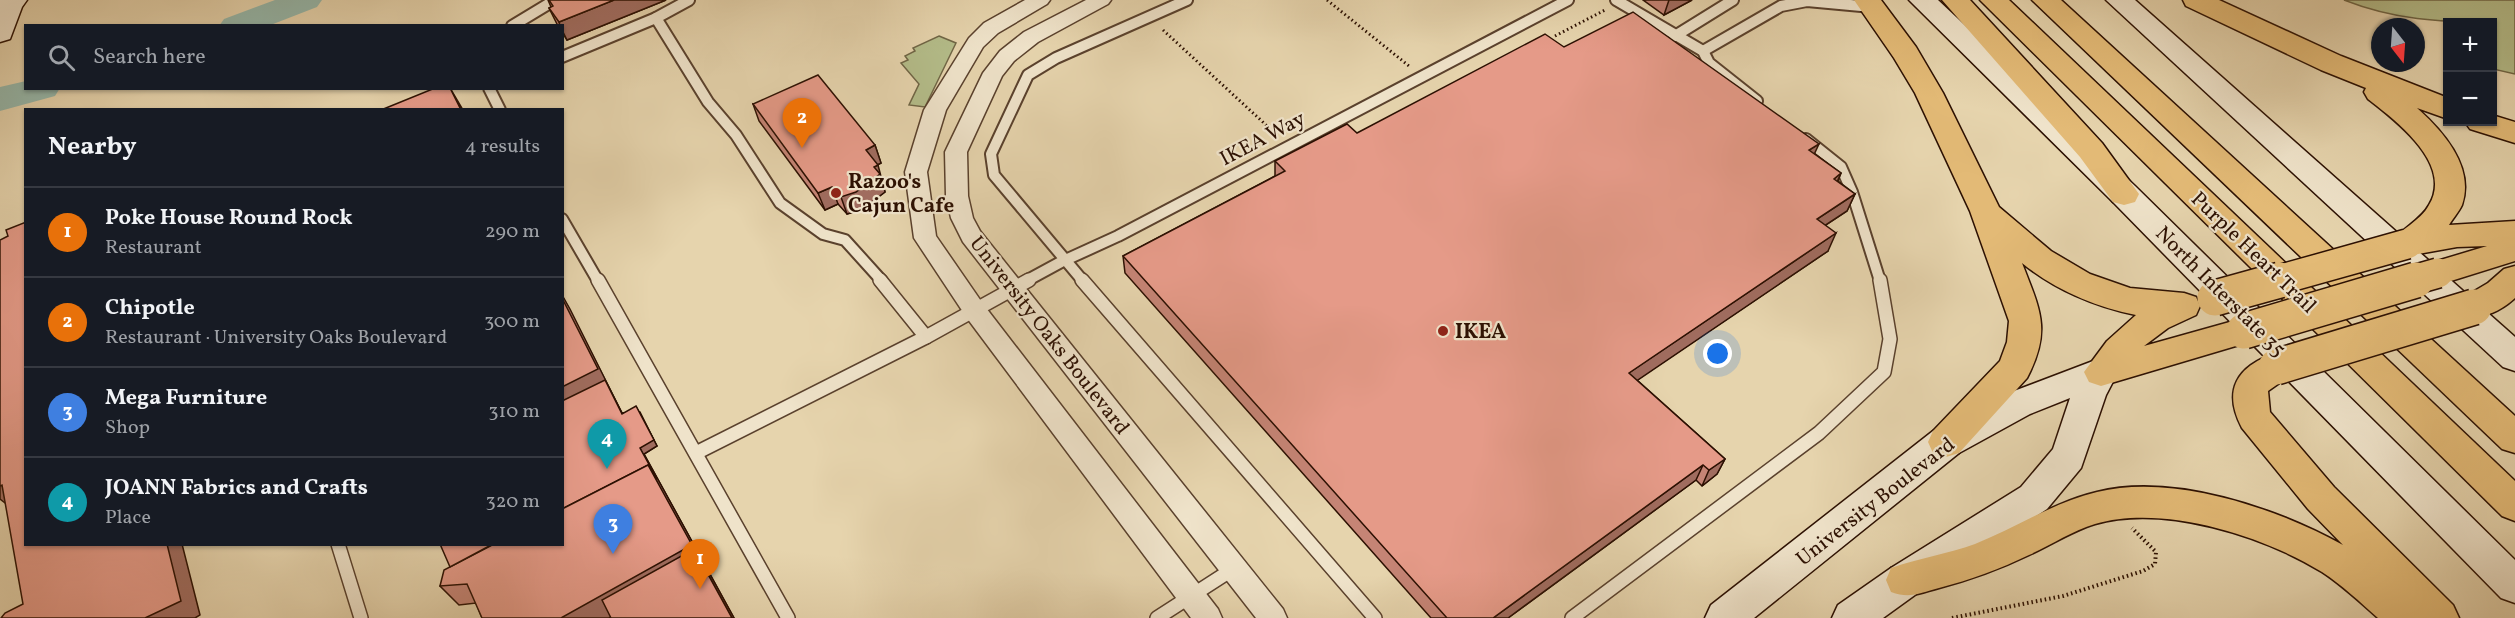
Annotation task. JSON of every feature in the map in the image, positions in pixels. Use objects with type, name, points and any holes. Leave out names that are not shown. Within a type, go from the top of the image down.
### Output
[{"type":"main road","name":"North Interstate 35","points":[[1922,0],[2124,194],[2515,586]]},
{"type":"main road","points":[[1955,0],[2091,150],[2124,194]]},
{"type":"main road","name":"Purple Heart Trail","points":[[1993,0],[2515,505]]},
{"type":"main road","name":"Purple Heart Trail","points":[[2045,0],[2515,438]]},
{"type":"main road","points":[[2119,0],[2515,357]]},
{"type":"main road","points":[[2196,0],[2331,63],[2443,107]]},
{"type":"main road","points":[[1870,3],[1929,93],[1986,211],[2026,321],[2026,333],[2015,368],[1946,442]]},
{"type":"main road","points":[[2331,63],[2380,93],[2407,114],[2432,141],[2446,165],[2451,190],[2446,208],[2425,234],[2408,244]]},
{"type":"main road","points":[[2493,126],[2515,133]]},
{"type":"main road","points":[[1986,211],[2046,264],[2071,279],[2142,304],[2163,307],[2184,306]]},
{"type":"main road","points":[[1852,618],[1905,580],[2034,498],[2068,457],[2089,394],[2101,372],[2126,341],[2144,325],[2162,314],[2408,244],[2457,235],[2515,233]]},
{"type":"main road","points":[[2481,260],[2515,249]]},
{"type":"main road","points":[[2481,260],[2515,258]]},
{"type":"main road","name":"University Boulevard","points":[[1725,618],[1946,442],[2018,404],[2101,372],[2481,260]]},
{"type":"main road","points":[[2476,306],[2500,292],[2515,278]]},
{"type":"main road","points":[[2439,618],[2321,498],[2254,418],[2249,402],[2250,387],[2256,379],[2276,367],[2476,306],[2515,299]]},
{"type":"main road","points":[[1905,580],[1989,556],[2097,508],[2134,502],[2180,504],[2240,520],[2325,554],[2366,581],[2406,618]]},
{"type":"street","name":"University Oaks Boulevard","points":[[1040,0],[991,28],[976,43],[935,110],[916,172],[925,238],[975,311],[1199,607]]},
{"type":"street","name":"University Oaks Boulevard","points":[[1101,0],[1031,37],[1007,56],[993,73],[957,153],[957,196],[962,218],[971,236],[1273,618]]},
{"type":"lane","points":[[520,24],[555,0]]},
{"type":"lane","points":[[564,56],[656,18],[689,0]]},
{"type":"lane","points":[[1187,0],[1056,58],[1028,75],[991,154],[994,175],[1376,618]]},
{"type":"lane","name":"IKEA Way","points":[[696,453],[926,337],[1065,260],[1126,232],[1568,0]]},
{"type":"lane","points":[[1675,36],[1732,0]]},
{"type":"lane","points":[[1618,1],[1703,51],[1709,63],[1770,111]]},
{"type":"lane","points":[[1703,51],[1781,6],[1807,1],[1870,3]]},
{"type":"lane","points":[[656,18],[708,102],[736,135],[780,203],[823,234],[845,240],[894,295],[926,337]]},
{"type":"lane","points":[[490,90],[499,108]]},
{"type":"lane","points":[[1572,618],[1820,433],[1884,372],[1890,339],[1880,281],[1852,192],[1841,167],[1797,132]]},
{"type":"lane","points":[[564,222],[788,618]]},
{"type":"lane","points":[[339,546],[361,618]]},
{"type":"lane","points":[[1157,618],[1199,607],[1233,569]]},
{"type":"path","points":[[1327,0],[1414,70]]},
{"type":"path","points":[[1555,36],[1618,1]]},
{"type":"path","points":[[1163,30],[1281,139]]},
{"type":"path","points":[[1952,618],[2063,596],[2143,571],[2155,564],[2156,552],[2144,543],[2127,521]]},
{"type":"green space","points":[[2344,0],[2515,0],[2515,74],[2497,70],[2497,18],[2443,18],[2443,20],[2417,18],[2363,7]]},
{"type":"green space","points":[[939,36],[956,43],[925,107],[909,105],[919,84],[901,63],[908,60],[905,56],[915,51],[913,48]]},
{"type":"building","points":[[549,0],[614,0],[559,22],[549,8],[553,6]]},
{"type":"building","name":"IKEA","points":[[1633,12],[1819,144],[1809,150],[1841,173],[1834,179],[1855,194],[1817,219],[1836,233],[1629,373],[1725,459],[1709,470],[1703,465],[1493,618],[1447,618],[1123,256],[1285,171],[1275,161],[1347,124],[1357,133],[1545,34],[1564,47]]},
{"type":"building","points":[[818,75],[875,145],[866,150],[878,165],[874,167],[880,174],[856,192],[841,197],[832,187],[818,193],[753,104]]},
{"type":"building","points":[[430,90],[451,90],[460,108],[386,108]]},
{"type":"building","points":[[24,223],[24,546],[167,546],[181,601],[145,618],[1,618],[5,613],[23,604],[2,485],[0,486],[0,240],[8,236],[6,230]]},
{"type":"building","points":[[564,302],[598,369],[564,386]]},
{"type":"building","points":[[605,380],[622,414],[636,406],[654,440],[640,448],[657,479],[648,465],[564,508],[564,400]]},
{"type":"building","points":[[648,465],[692,545],[561,618],[482,618],[467,584],[440,586],[444,570],[490,546],[564,546],[564,508]]},
{"type":"building","points":[[441,546],[489,546],[450,567]]},
{"type":"building","points":[[694,549],[732,618],[611,618],[602,600]]},
{"type":"waterway","points":[[240,24],[306,0]]},
{"type":"waterway","points":[[0,99],[35,90]]},
{"type":"place","name":"Chipotle","points":[[802,148]]},
{"type":"place","name":"Razoo's Cajun Cafe","points":[[836,193]]},
{"type":"place","name":"IKEA","points":[[1443,331]]},
{"type":"place","name":"JOANN Fabrics and Crafts","points":[[607,469]]},
{"type":"place","name":"Mega Furniture","points":[[613,554]]},
{"type":"place","name":"Poke House Round Rock","points":[[700,589]]}]
